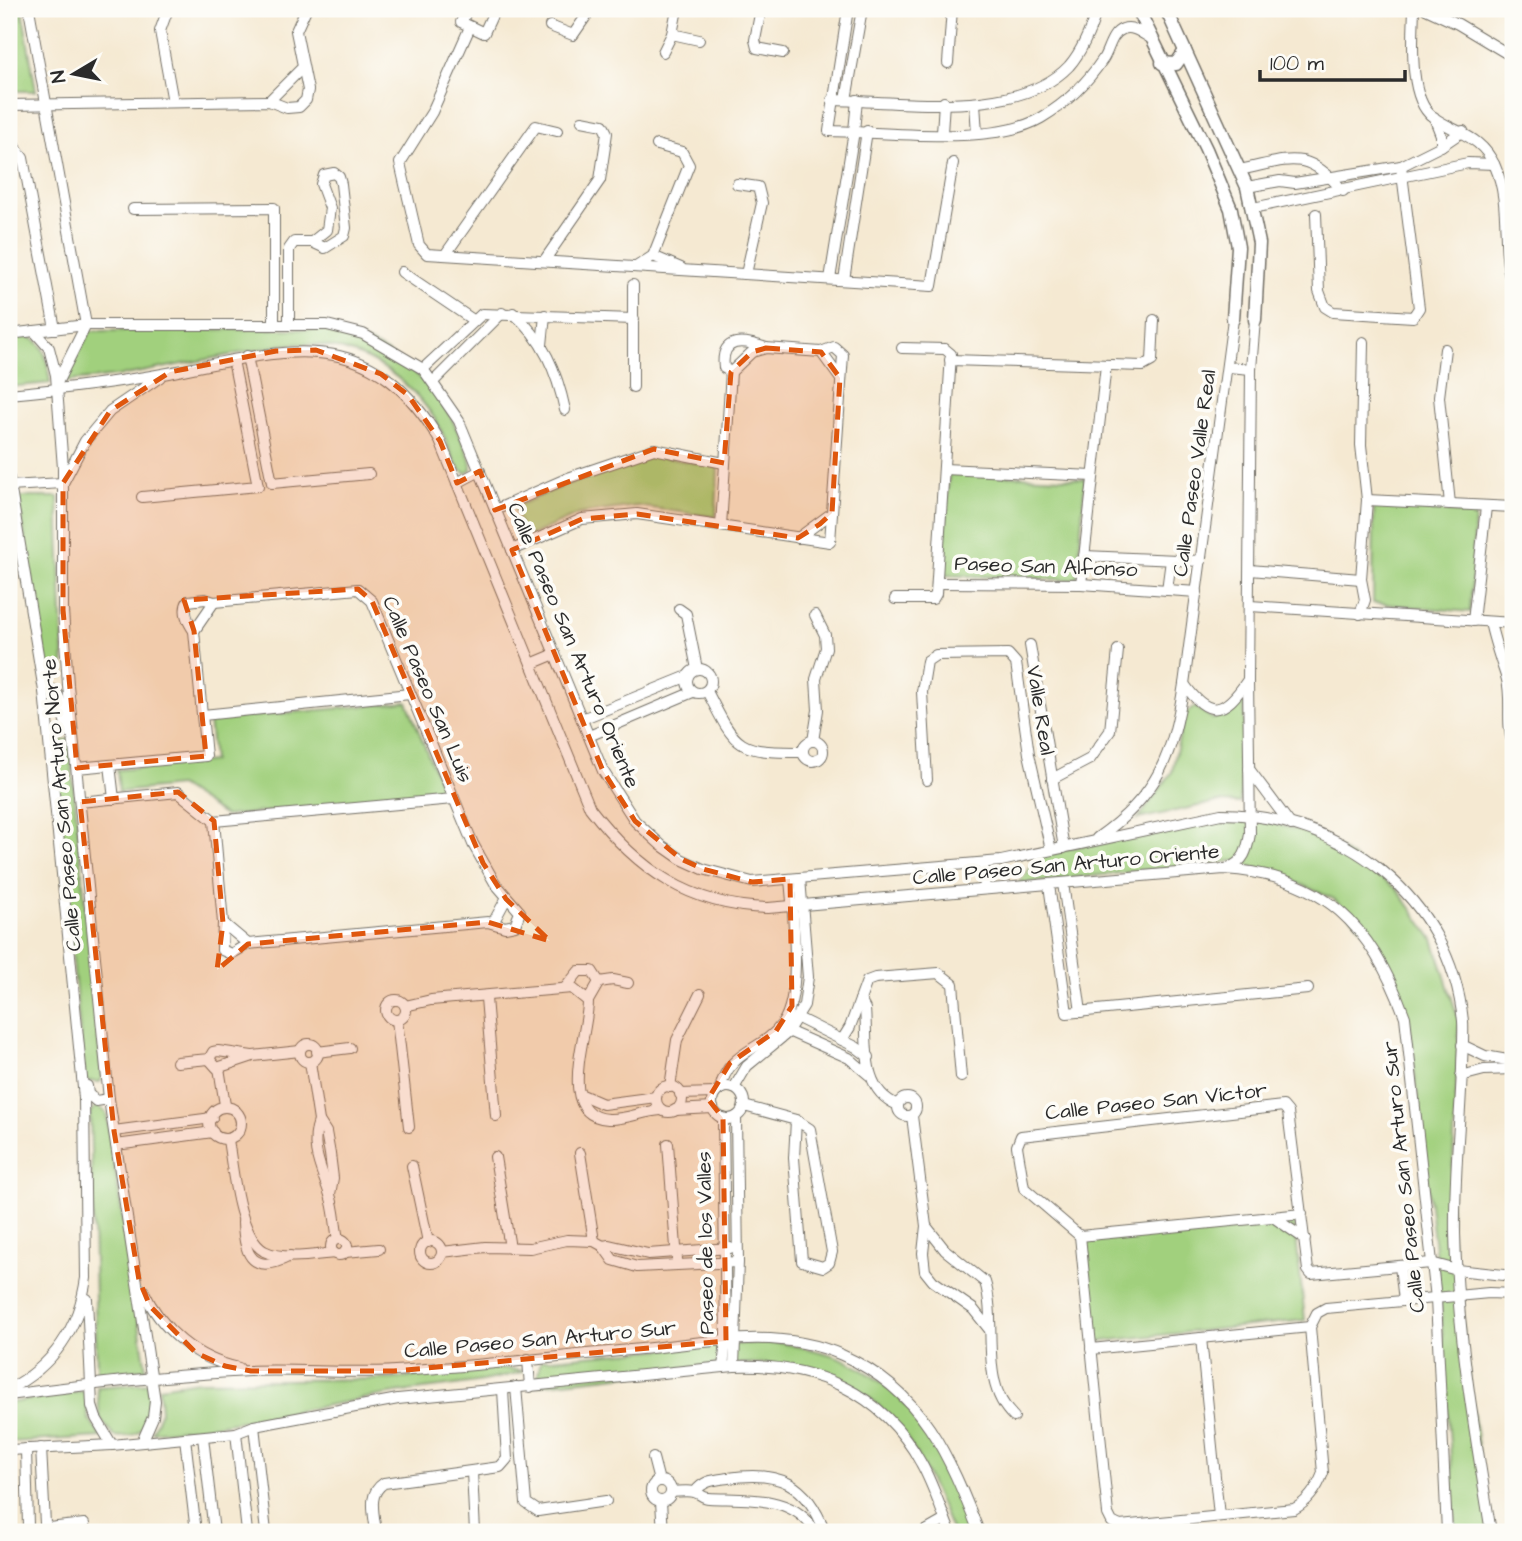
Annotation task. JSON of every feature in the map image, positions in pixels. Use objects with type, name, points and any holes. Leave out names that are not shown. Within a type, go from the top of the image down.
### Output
[{"type":"street","points":[[29,9],[86,325],[57,386]]},
{"type":"street","points":[[168,9],[160,31],[173,102]]},
{"type":"street","points":[[9,105],[268,101],[287,108],[299,107],[306,100],[308,90],[296,31],[306,9]]},
{"type":"street","points":[[468,9],[461,22],[484,33],[495,9]]},
{"type":"street","points":[[550,26],[573,35],[591,9]]},
{"type":"street","points":[[663,52],[672,34],[677,9]]},
{"type":"street","points":[[761,9],[755,40],[757,48],[782,53]]},
{"type":"street","points":[[848,9],[829,131],[977,134],[1002,131],[1041,118],[1083,84],[1103,58],[1116,34],[1124,28],[1134,28],[1152,39]]},
{"type":"street","points":[[830,279],[854,131],[851,100],[862,9]]},
{"type":"street","points":[[948,63],[953,9]]},
{"type":"street","points":[[832,100],[975,103],[1027,93],[1051,80],[1068,66],[1083,47],[1097,9]]},
{"type":"street","name":"Calle Paseo Valle Real","points":[[1092,842],[1130,812],[1161,772],[1178,724],[1228,367],[1237,267],[1237,237],[1231,209],[1206,149],[1162,64],[1138,9]]},
{"type":"street","points":[[1166,9],[1247,187],[1253,208],[1259,243],[1255,314],[1233,313]]},
{"type":"street","points":[[1414,9],[1413,42],[1417,91],[1441,135],[1441,146]]},
{"type":"street","points":[[1426,9],[1458,24],[1513,57]]},
{"type":"street","points":[[470,27],[432,113],[400,163],[419,245],[427,254],[932,286],[953,163]]},
{"type":"street","points":[[672,34],[699,40]]},
{"type":"street","points":[[1162,64],[1175,64],[1185,51]]},
{"type":"street","points":[[268,101],[302,68]]},
{"type":"street","points":[[942,133],[944,102]]},
{"type":"street","points":[[975,103],[977,134]]},
{"type":"street","points":[[1433,117],[1463,131],[1478,142],[1494,164],[1503,191],[1513,288]]},
{"type":"street","points":[[544,261],[600,180],[607,133],[603,125],[582,121]]},
{"type":"street","points":[[445,255],[536,126],[557,131]]},
{"type":"street","points":[[844,280],[867,131]]},
{"type":"street","points":[[1247,187],[1401,166],[1441,146],[1463,131]]},
{"type":"street","points":[[9,139],[23,158],[55,329]]},
{"type":"street","points":[[1468,163],[1477,153],[1478,142]]},
{"type":"street","points":[[636,267],[653,256],[689,165],[682,152],[657,145]]},
{"type":"street","points":[[1239,170],[1301,158],[1331,177],[1343,191]]},
{"type":"street","points":[[1253,208],[1403,179],[1468,163],[1494,164]]},
{"type":"street","points":[[1316,214],[1319,291],[1325,307],[1333,312],[1413,317],[1419,308],[1401,166]]},
{"type":"street","points":[[289,323],[289,249],[294,242],[312,242],[325,248],[344,236],[346,228],[340,177],[334,173],[324,174],[320,184],[330,208],[329,225],[324,234],[312,242]]},
{"type":"street","points":[[737,184],[758,187],[762,203],[746,274]]},
{"type":"street","points":[[133,209],[274,208],[274,323]]},
{"type":"street","points":[[653,256],[688,271]]},
{"type":"street","points":[[1237,267],[1258,268]]},
{"type":"street","points":[[402,272],[473,320]]},
{"type":"street","points":[[633,285],[633,387]]},
{"type":"street","points":[[507,313],[542,345]]},
{"type":"street","points":[[434,381],[507,313]]},
{"type":"street","points":[[423,369],[482,314],[634,318]]},
{"type":"street","name":"Calle Paseo Valle Real","points":[[1224,869],[1238,864],[1247,852],[1250,834],[1248,680],[1251,369],[1255,314]]},
{"type":"street","points":[[545,315],[542,345],[565,410]]},
{"type":"street","points":[[902,348],[946,349],[951,354],[950,360],[1143,366],[1150,363],[1154,320]]},
{"type":"street","name":"Calle Paseo San Arturo Oriente","points":[[11,334],[86,325],[327,325],[363,334],[423,369],[460,421],[589,736],[619,800],[635,821],[671,852],[725,877],[752,882],[983,863],[1221,814],[1248,814]]},
{"type":"street","name":"Calle Paseo San Arturo Norte","points":[[34,331],[49,348],[57,386],[63,483],[63,610],[73,737],[109,1098],[139,1280],[155,1411],[142,1442]]},
{"type":"street","points":[[512,550],[582,519],[637,514],[830,542],[841,350],[834,347],[821,352],[766,348],[748,342],[737,342],[727,348],[722,356],[724,368],[732,372]]},
{"type":"street","points":[[1360,614],[1365,600],[1361,579],[1367,500],[1361,445],[1363,342]]},
{"type":"street","points":[[721,526],[732,372],[752,352],[766,348]]},
{"type":"street","points":[[1445,349],[1439,397],[1450,504]]},
{"type":"street","name":"Calle Paseo San Arturo Oriente","points":[[9,394],[170,372],[276,351],[316,350],[346,358],[381,374],[408,396],[427,419],[457,483],[590,808],[612,837],[638,862],[685,890],[712,901],[738,907],[797,906],[1224,869],[1278,876]]},
{"type":"street","points":[[821,352],[840,378]]},
{"type":"street","points":[[247,356],[272,483],[369,474]]},
{"type":"street","points":[[142,497],[258,486],[233,359]]},
{"type":"street","name":"Paseo San Alfonso","points":[[895,599],[933,599],[937,583],[950,360]]},
{"type":"street","points":[[1081,584],[1106,365]]},
{"type":"street","points":[[1228,367],[1251,369]]},
{"type":"street","name":"Calle Paseo San Arturo Oriente","points":[[63,483],[85,442],[110,411],[137,390],[170,372]]},
{"type":"street","points":[[495,510],[568,478],[654,449],[724,463]]},
{"type":"street","points":[[944,469],[1093,476]]},
{"type":"street","points":[[457,483],[480,471]]},
{"type":"street","points":[[9,484],[63,483]]},
{"type":"street","name":"Calle Paseo San Arturo Norte","points":[[9,484],[44,691],[80,1055],[85,1139],[86,1278],[91,1384],[96,1418],[112,1445]]},
{"type":"street","points":[[1367,500],[1513,507]]},
{"type":"street","points":[[1474,621],[1486,507]]},
{"type":"street","points":[[798,538],[832,513]]},
{"type":"street","points":[[1084,556],[1201,561]]},
{"type":"street","points":[[1167,590],[1171,560]]},
{"type":"street","points":[[1250,570],[1361,579]]},
{"type":"street","name":"Paseo San Alfonso","points":[[937,583],[1081,584],[1197,592]]},
{"type":"street","name":"Calle Paseo San Luis","points":[[76,768],[206,756],[194,631],[187,622],[186,603],[205,598],[214,602],[352,587],[363,591],[372,601],[453,799],[483,863],[506,899],[520,912],[520,918],[515,925],[505,927],[492,923],[248,944],[231,954],[222,950],[223,923],[214,821]]},
{"type":"street","points":[[194,631],[214,602]]},
{"type":"street","points":[[1250,606],[1513,623]]},
{"type":"street","points":[[679,609],[686,614],[697,669]]},
{"type":"street","points":[[803,752],[805,745],[813,740],[818,710],[816,678],[826,648],[825,635],[815,615]]},
{"type":"street","points":[[1490,622],[1500,666],[1507,677],[1509,732],[1513,744]]},
{"type":"street","points":[[1030,645],[1064,848]]},
{"type":"street","points":[[1052,779],[1090,759],[1110,731],[1118,650]]},
{"type":"street","points":[[531,664],[555,654]]},
{"type":"street","name":"Valle Real","points":[[927,780],[922,692],[927,661],[942,655],[1008,654],[1016,663],[1028,754],[1051,850]]},
{"type":"street","points":[[1507,677],[1513,667]]},
{"type":"street","points":[[582,719],[688,676],[697,669],[705,670],[710,676],[711,684],[707,691]]},
{"type":"street","points":[[688,676],[688,685],[693,692]]},
{"type":"street","points":[[1184,684],[1197,703],[1208,709],[1233,703],[1248,680]]},
{"type":"street","points":[[44,691],[54,690],[58,694],[65,727],[73,737]]},
{"type":"street","points":[[589,736],[693,692],[707,691]]},
{"type":"street","points":[[707,691],[728,733],[742,747],[760,752],[803,752],[810,760],[820,758],[823,749],[813,740]]},
{"type":"street","points":[[203,715],[410,694]]},
{"type":"street","points":[[110,765],[114,799]]},
{"type":"street","points":[[1249,768],[1291,825]]},
{"type":"street","points":[[80,802],[178,792],[214,821],[453,799]]},
{"type":"street","name":"Calle Paseo San Arturo Sur","points":[[1248,814],[1324,833],[1363,854],[1419,910],[1436,934],[1456,986],[1463,1023],[1455,1230],[1458,1296],[1471,1416],[1491,1532]]},
{"type":"street","points":[[983,863],[985,888]]},
{"type":"street","name":"Calle Paseo San Arturo Sur","points":[[1278,876],[1322,896],[1350,917],[1371,944],[1391,979],[1405,1017],[1417,1106],[1436,1299],[1447,1532]]},
{"type":"street","points":[[734,1088],[747,1066],[788,1031],[798,1018],[807,996],[808,977],[795,878]]},
{"type":"street","points":[[1063,883],[1081,1012]]},
{"type":"street","points":[[1049,885],[1067,1013],[1308,989]]},
{"type":"street","points":[[492,923],[506,899]]},
{"type":"street","points":[[713,1108],[717,1091],[730,1063],[776,1031],[792,1006],[797,906]]},
{"type":"street","points":[[223,923],[248,944]]},
{"type":"street","points":[[1058,946],[1072,944]]},
{"type":"street","points":[[566,987],[583,970],[596,974],[599,982]]},
{"type":"street","points":[[842,1040],[860,1000],[862,989],[875,978],[939,973],[947,976],[954,992],[961,1077]]},
{"type":"street","points":[[599,982],[613,980],[628,983]]},
{"type":"street","points":[[599,982],[588,1001],[577,1070],[580,1094],[591,1114],[600,1118],[617,1119],[662,1110],[713,1108],[723,1118],[736,1117],[744,1106],[743,1095],[734,1088],[680,1094],[670,1087],[661,1089],[656,1097]]},
{"type":"street","points":[[397,1020],[388,1015],[388,1004],[397,1000],[405,1006],[431,1000],[486,998],[566,987],[580,992],[588,1001]]},
{"type":"street","points":[[670,1087],[677,1040],[700,993]]},
{"type":"street","points":[[486,998],[496,1116]]},
{"type":"street","points":[[860,1000],[865,1009],[869,1075]]},
{"type":"street","points":[[397,1020],[405,1013],[405,1006]]},
{"type":"street","points":[[798,1018],[842,1040],[869,1058]]},
{"type":"street","points":[[397,1020],[409,1127]]},
{"type":"street","points":[[788,1031],[849,1058],[869,1075],[879,1096],[898,1105],[902,1115],[912,1116]]},
{"type":"street","points":[[820,1046],[827,1032]]},
{"type":"street","points":[[209,1059],[214,1068],[219,1068],[253,1056],[300,1051],[304,1046],[311,1045],[317,1052],[316,1059],[310,1062]]},
{"type":"street","points":[[1462,1045],[1512,1065]]},
{"type":"street","points":[[317,1052],[350,1048]]},
{"type":"street","points":[[209,1059],[213,1052],[218,1051],[253,1056]]},
{"type":"street","points":[[300,1051],[301,1058],[310,1062]]},
{"type":"street","points":[[80,1055],[88,1094],[96,1101],[109,1098]]},
{"type":"street","points":[[1484,1070],[1485,1056]]},
{"type":"street","points":[[177,1062],[209,1059]]},
{"type":"street","points":[[310,1062],[319,1121],[314,1134],[317,1156],[322,1181],[330,1194],[338,1239],[345,1242],[339,1253]]},
{"type":"street","points":[[1461,1076],[1512,1065]]},
{"type":"street","points":[[219,1068],[225,1105]]},
{"type":"street","points":[[580,1094],[603,1104],[656,1097]]},
{"type":"street","points":[[675,1110],[681,1103],[680,1094]]},
{"type":"street","points":[[656,1097],[662,1110]]},
{"type":"street","points":[[898,1105],[906,1098],[913,1100],[917,1110],[912,1116],[926,1226],[923,1253],[928,1276],[967,1303],[989,1329]]},
{"type":"street","points":[[225,1105],[215,1109],[212,1118],[214,1132],[218,1138],[228,1140]]},
{"type":"street","points":[[225,1105],[234,1110],[238,1120],[237,1132],[228,1140]]},
{"type":"street","points":[[744,1106],[796,1120],[810,1129],[815,1143],[832,1252],[829,1263],[823,1267],[802,1261],[800,1254],[794,1158],[796,1120]]},
{"type":"street","name":"Calle Paseo San Víctor","points":[[1080,1236],[1024,1188],[1017,1146],[1021,1136],[1283,1106],[1288,1112],[1302,1214]]},
{"type":"street","name":"Paseo de los Valles","points":[[728,1367],[738,1262],[736,1117]]},
{"type":"street","points":[[114,1131],[212,1118]]},
{"type":"street","name":"Paseo de los Valles","points":[[723,1118],[724,1248],[731,1340]]},
{"type":"street","points":[[116,1145],[214,1132]]},
{"type":"street","points":[[228,1140],[243,1218],[244,1245],[252,1258],[267,1264],[290,1256],[379,1249]]},
{"type":"street","points":[[668,1144],[677,1259]]},
{"type":"street","points":[[580,1153],[598,1244],[613,1260],[629,1266],[652,1268],[724,1248],[738,1248]]},
{"type":"street","points":[[495,1157],[510,1248]]},
{"type":"street","points":[[412,1166],[428,1242]]},
{"type":"street","points":[[1513,1276],[1457,1270],[1431,1263],[1311,1274],[1308,1270],[1302,1214],[1080,1236],[1108,1514],[1112,1522],[1120,1526],[1294,1509],[1303,1504],[1317,1488],[1323,1473],[1310,1327],[1317,1313],[1326,1308],[1458,1296],[1513,1294]]},
{"type":"street","points":[[1273,1217],[1305,1238]]},
{"type":"street","points":[[926,1226],[945,1250],[985,1282],[996,1386],[1006,1409],[1014,1417]]},
{"type":"street","points":[[428,1242],[421,1249],[425,1261],[434,1263],[442,1252],[472,1247],[530,1248],[567,1240],[610,1245],[677,1259],[738,1262]]},
{"type":"street","points":[[428,1242],[439,1245],[442,1252]]},
{"type":"street","points":[[1400,1266],[1404,1301]]},
{"type":"street","name":"Calle Paseo San Arturo Norte","points":[[9,1389],[35,1374],[72,1331],[82,1307],[86,1278]]},
{"type":"street","name":"Calle Paseo San Arturo Norte","points":[[139,1280],[150,1306],[167,1327],[196,1353],[225,1366],[251,1371]]},
{"type":"street","points":[[1091,1349],[1310,1327]]},
{"type":"street","name":"Calle Paseo San Arturo Sur","points":[[9,1395],[151,1378],[251,1371],[394,1371],[774,1338],[817,1346],[863,1366],[903,1395],[928,1423],[950,1460],[979,1532]]},
{"type":"street","points":[[1201,1338],[1219,1516]]},
{"type":"street","points":[[528,1359],[530,1387]]},
{"type":"street","points":[[9,1450],[203,1437],[236,1433],[254,1426],[398,1399],[759,1365],[808,1371],[837,1381],[868,1399],[888,1416],[922,1464],[950,1532]]},
{"type":"street","points":[[516,1387],[526,1503],[538,1511],[606,1501]]},
{"type":"street","points":[[376,1532],[372,1497],[375,1489],[384,1483],[416,1476],[500,1467],[507,1459],[503,1390]]},
{"type":"street","points":[[254,1426],[266,1532]]},
{"type":"street","points":[[236,1433],[247,1532]]},
{"type":"street","points":[[203,1437],[214,1532]]},
{"type":"street","points":[[185,1438],[196,1532]]},
{"type":"street","points":[[41,1448],[45,1524],[49,1528],[84,1524],[85,1532]]},
{"type":"street","points":[[9,1532],[23,1532],[28,1526],[26,1449]]},
{"type":"street","points":[[238,1458],[257,1456]]},
{"type":"street","points":[[653,1458],[659,1481]]},
{"type":"street","points":[[188,1466],[206,1464]]},
{"type":"street","points":[[472,1472],[475,1532]]},
{"type":"street","points":[[695,1492],[705,1481],[750,1475],[786,1481],[811,1503],[825,1532]]},
{"type":"street","points":[[659,1481],[668,1483],[671,1492],[668,1499],[661,1502]]},
{"type":"street","points":[[659,1481],[651,1490],[652,1495],[661,1502],[663,1532]]},
{"type":"street","points":[[671,1492],[695,1492],[705,1498],[759,1499],[779,1503],[799,1514],[815,1532]]},
{"type":"street","points":[[923,1532],[945,1520]]},
{"type":"highlighted area","points":[[766,348],[821,352],[840,378],[832,513],[820,524],[798,538],[637,514],[582,519],[512,550],[603,771],[635,821],[681,859],[703,869],[752,882],[790,879],[792,1006],[776,1031],[730,1063],[708,1099],[723,1118],[726,1341],[394,1371],[251,1371],[225,1366],[196,1353],[150,1306],[139,1280],[114,1131],[80,802],[178,792],[214,821],[223,923],[217,970],[248,944],[488,922],[550,941],[506,899],[483,863],[372,601],[358,589],[184,600],[194,631],[206,756],[77,768],[63,610],[63,483],[110,411],[170,372],[276,351],[316,350],[381,374],[408,395],[440,441],[457,483],[480,471],[495,510],[654,449],[724,463],[731,372],[752,352]]},
{"type":"green space","points":[[9,9],[22,9],[36,91],[9,91]]},
{"type":"green space","points":[[304,329],[348,335],[368,342],[404,364],[435,394],[447,412],[464,444],[471,470],[466,473],[459,468],[435,419],[405,384],[388,370],[368,360],[327,346],[281,345],[126,375],[62,382],[90,331]]},
{"type":"green space","points":[[22,336],[41,346],[50,383],[9,387],[9,345]]},
{"type":"green space","points":[[651,455],[718,467],[716,517],[637,506],[579,514],[525,538],[514,507],[565,485]]},
{"type":"green space","points":[[949,473],[1085,479],[1077,580],[943,575]]},
{"type":"green space","points":[[18,497],[58,497],[64,676],[49,679]]},
{"type":"green space","points":[[1374,505],[1475,515],[1470,612],[1373,603]]},
{"type":"green space","points":[[1245,700],[1240,803],[1217,802],[1138,819],[1172,772],[1184,714],[1195,707],[1213,719]]},
{"type":"green space","points":[[407,702],[444,794],[225,816],[179,786],[119,792],[117,770],[213,761],[209,720]]},
{"type":"green space","points":[[69,739],[102,1078],[100,1082],[85,1081],[51,744]]},
{"type":"green space","points":[[1224,817],[1257,819],[1323,837],[1397,889],[1433,939],[1459,1021],[1450,1229],[1489,1532],[1456,1532],[1439,1284],[1409,1023],[1395,979],[1373,940],[1334,899],[1284,877],[1233,861],[1018,884],[1041,854]]},
{"type":"green space","points":[[97,1106],[106,1112],[146,1369],[97,1373],[90,1112]]},
{"type":"green space","points":[[1294,1218],[1305,1320],[1094,1342],[1086,1241]]},
{"type":"green space","points":[[782,1343],[845,1360],[894,1393],[928,1432],[953,1479],[976,1532],[952,1532],[924,1468],[896,1423],[861,1391],[835,1378],[808,1369],[751,1364],[536,1385],[541,1360],[722,1344]]},
{"type":"green space","points":[[502,1368],[524,1371],[477,1382],[396,1393],[244,1420],[152,1432],[161,1411],[159,1387],[198,1381],[393,1379]]},
{"type":"green space","points":[[149,1383],[148,1413],[142,1429],[126,1437],[114,1436],[100,1418],[97,1387]]},
{"type":"green space","points":[[86,1391],[88,1418],[101,1437],[9,1442],[9,1403]]}]
